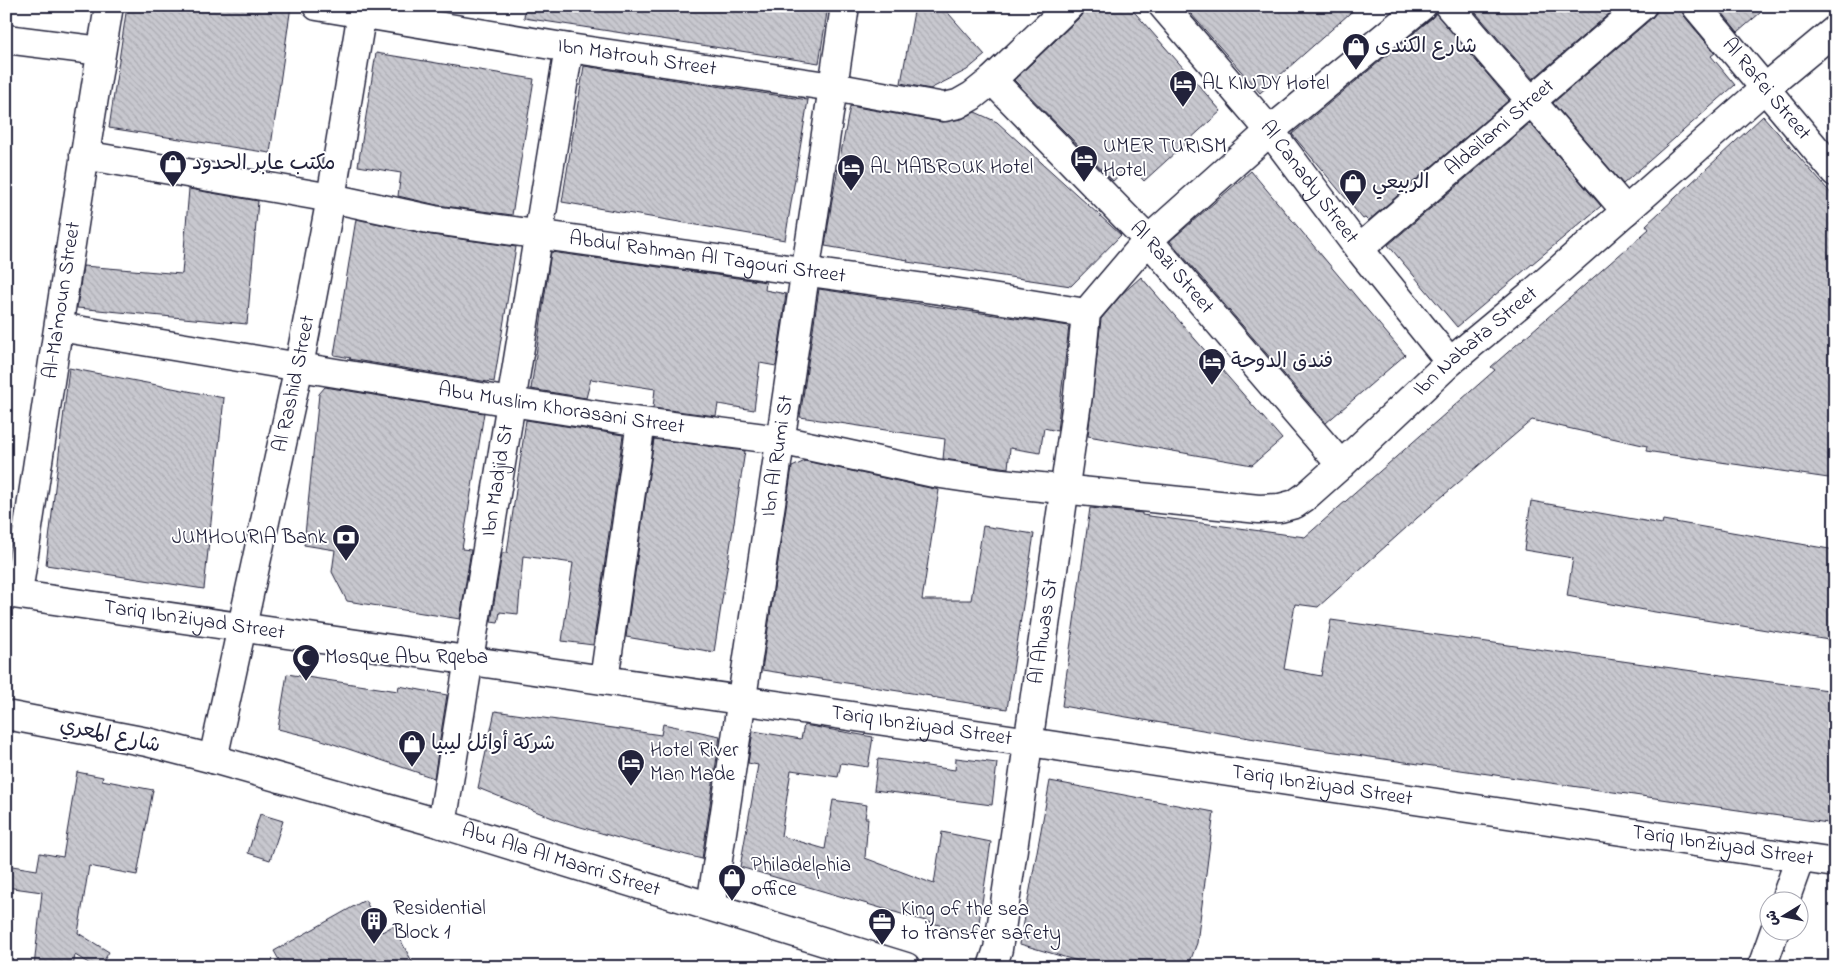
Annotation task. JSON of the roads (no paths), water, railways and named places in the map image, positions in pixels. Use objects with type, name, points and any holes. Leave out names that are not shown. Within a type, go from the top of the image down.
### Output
[{"type":"street","name":"Al-Ma'moun Street","points":[[12,593],[60,327],[84,155],[109,6]]},
{"type":"street","name":"Ibn Matrouh Street","points":[[317,6],[362,10],[569,48],[832,86],[944,106],[958,104],[972,96],[992,80]]},
{"type":"street","name":"Ibn Al Rumi St","points":[[711,906],[844,6]]},
{"type":"street","points":[[992,80],[1069,6]]},
{"type":"street","name":"Al Canady Street","points":[[1163,6],[1270,131],[1359,249],[1450,362]]},
{"type":"street","points":[[1086,312],[1148,240],[1270,131],[1422,6]]},
{"type":"street","points":[[1449,6],[1626,211]]},
{"type":"street","name":"Aldailami Street","points":[[1359,249],[1642,6]]},
{"type":"street","name":"Al Rafei Street","points":[[1696,6],[1835,172]]},
{"type":"street","name":"Al Rashid Street","points":[[213,760],[299,366],[362,10]]},
{"type":"street","name":"Ibn Nabata Street","points":[[1064,488],[1259,509],[1280,508],[1295,504],[1341,466],[1450,362],[1534,292],[1764,89],[1835,30]]},
{"type":"street","points":[[6,39],[101,51]]},
{"type":"street","name":"Ibn Madjid St","points":[[442,824],[569,48]]},
{"type":"street","name":"Al Razi Street","points":[[992,80],[1148,240],[1341,466]]},
{"type":"street","name":"Abdul Rahman Al Tagouri Street","points":[[84,155],[330,198],[434,220],[1086,312]]},
{"type":"street","name":"Al Ahwas St","points":[[997,961],[1078,395],[1086,312]]},
{"type":"street","name":"Abu Muslim Khorasani Street","points":[[60,327],[511,402],[641,422],[780,440],[934,473],[1002,484],[1064,488]]},
{"type":"street","points":[[604,680],[641,422]]},
{"type":"street","name":"Tariq IbnZiyad Street","points":[[12,593],[1029,742],[1835,863]]},
{"type":"street","name":"شارع المعري","points":[[6,715],[147,742],[213,760]]},
{"type":"street","name":"Abu Ala Al Maarri Street","points":[[213,760],[442,824],[906,967]]},
{"type":"street","points":[[1789,890],[1800,858]]},
{"type":"street","points":[[1762,967],[1771,940]]},
{"type":"place","name":"شارع الكندى","points":[[1356,71]]},
{"type":"place","name":"AL KINDY Hotel","points":[[1183,108]]},
{"type":"place","name":"UMER TURISM Hotel","points":[[1084,183]]},
{"type":"place","name":"مكتب عابر الحدود","points":[[173,188]]},
{"type":"place","name":"AL MABROUK Hotel","points":[[851,192]]},
{"type":"place","name":"الربيعي","points":[[1353,207]]},
{"type":"place","name":"فندق الدوحة","points":[[1212,386]]},
{"type":"place","name":"JUMHOURIA Bank","points":[[346,562]]},
{"type":"place","name":"Mosque Abu Rqeba","points":[[306,682]]},
{"type":"place","name":"شركة أوائل ليبيا","points":[[412,768]]},
{"type":"place","name":"Hotel River Man Made","points":[[631,787]]},
{"type":"place","name":"Philadelphia office","points":[[732,902]]},
{"type":"place","name":"Residential Block 1","points":[[374,945]]},
{"type":"place","name":"King of the sea to transfer safety","points":[[882,946]]}]
